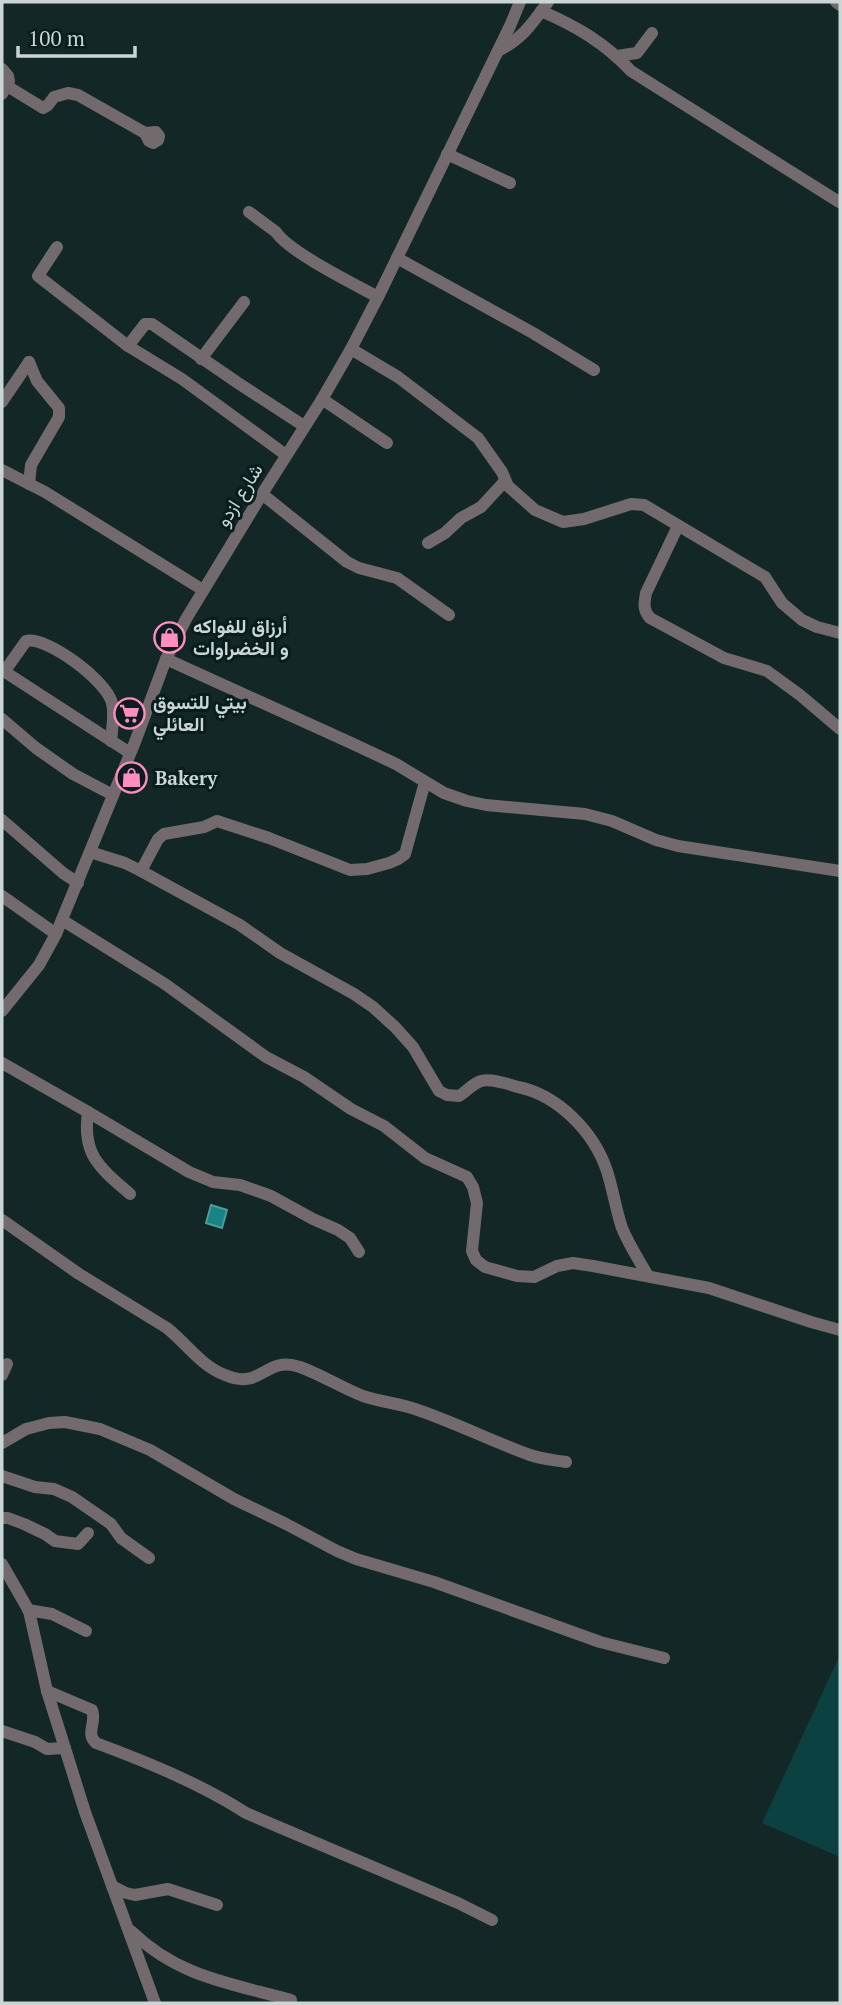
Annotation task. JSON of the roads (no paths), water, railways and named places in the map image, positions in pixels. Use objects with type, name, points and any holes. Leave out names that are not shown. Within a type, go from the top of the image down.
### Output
[{"type":"street","name":"شارع ازدو","points":[[2,1011],[39,965],[56,934],[166,659],[203,590],[351,349],[520,2]]},
{"type":"street","points":[[836,2],[840,5]]},
{"type":"street","points":[[498,51],[525,33],[544,6],[617,56],[631,71],[839,202]]},
{"type":"street","points":[[617,56],[638,53],[652,33]]},
{"type":"street","points":[[2,69],[9,78],[4,90],[43,108],[54,97],[68,93],[78,95],[145,133]]},
{"type":"street","points":[[447,154],[510,183]]},
{"type":"street","points":[[249,212],[292,247],[378,297]]},
{"type":"street","points":[[57,247],[38,276],[128,346],[182,379],[286,455]]},
{"type":"street","points":[[397,258],[594,370]]},
{"type":"street","points":[[201,359],[244,302]]},
{"type":"street","points":[[128,346],[145,324],[152,324],[304,426]]},
{"type":"street","points":[[351,349],[398,377],[478,438],[512,491],[535,510],[564,522],[584,520],[631,505],[643,505],[765,577],[782,603],[802,620],[840,633]]},
{"type":"street","points":[[2,402],[29,362],[42,390],[59,408],[59,418],[32,466],[29,484]]},
{"type":"street","points":[[322,399],[387,443]]},
{"type":"street","points":[[2,470],[45,492],[203,590]]},
{"type":"street","points":[[428,543],[445,533],[461,518],[481,507],[505,481]]},
{"type":"street","points":[[262,494],[347,562],[397,578],[449,615]]},
{"type":"street","points":[[678,526],[646,593],[645,612],[650,618],[724,658],[767,671],[840,729]]},
{"type":"street","points":[[111,741],[112,703],[106,690],[86,670],[44,643],[26,641],[3,671],[111,741],[130,753]]},
{"type":"street","points":[[166,659],[358,746],[396,764],[444,793],[467,801],[584,814],[612,821],[678,846],[840,872]]},
{"type":"street","points":[[2,719],[36,748],[73,774],[113,795]]},
{"type":"street","points":[[141,871],[158,839],[164,834],[204,827],[217,821],[281,842],[350,870],[389,863],[405,854],[425,782]]},
{"type":"street","points":[[2,820],[78,883]]},
{"type":"street","points":[[90,852],[125,863],[240,925],[279,953],[373,1007],[413,1047],[439,1091],[458,1096],[486,1080],[536,1090],[552,1100],[589,1136],[601,1154],[623,1230],[648,1276]]},
{"type":"street","points":[[2,896],[56,934]]},
{"type":"street","points":[[62,920],[165,984],[266,1057],[384,1126],[425,1158],[467,1177],[477,1203],[472,1251],[476,1261],[485,1267],[517,1276],[534,1277],[557,1266],[573,1264],[648,1276],[709,1288],[840,1329]]},
{"type":"street","points":[[2,1063],[189,1172],[213,1182],[240,1185],[271,1196],[338,1230],[350,1238],[359,1252]]},
{"type":"street","points":[[88,1112],[86,1131],[88,1145],[94,1157],[130,1194]]},
{"type":"street","points":[[2,1220],[79,1273],[167,1328],[200,1360],[224,1375],[244,1380],[261,1375],[279,1364],[299,1367],[364,1396],[415,1409],[532,1456],[566,1462]]},
{"type":"street","points":[[2,1443],[26,1429],[49,1423],[65,1422],[100,1429],[150,1450],[248,1506],[356,1559],[433,1582],[600,1642],[664,1658]]},
{"type":"street","points":[[2,1476],[35,1487],[54,1489],[72,1497],[111,1524],[121,1538],[149,1558]]},
{"type":"street","points":[[2,1518],[24,1524],[55,1541],[78,1544],[88,1533]]},
{"type":"street","points":[[2,1563],[28,1610],[47,1691],[85,1812],[155,2003]]},
{"type":"street","points":[[28,1610],[52,1614],[86,1631]]},
{"type":"street","points":[[47,1691],[92,1710],[94,1715],[90,1734],[96,1743],[186,1780],[246,1812],[492,1920]]},
{"type":"street","points":[[2,1731],[47,1749],[65,1748]]},
{"type":"street","points":[[112,1886],[135,1895],[168,1889],[217,1905]]},
{"type":"street","points":[[128,1928],[155,1953],[190,1971],[291,2000]]},
{"type":"water","points":[[211,1205],[227,1210],[222,1228],[206,1223]]},
{"type":"place","name":"أرزاق للفواكه و الخضراوات","points":[[170,637]]},
{"type":"place","name":"بيتي للتسوق العائلي","points":[[130,713]]},
{"type":"place","name":"Bakery","points":[[132,778]]}]
